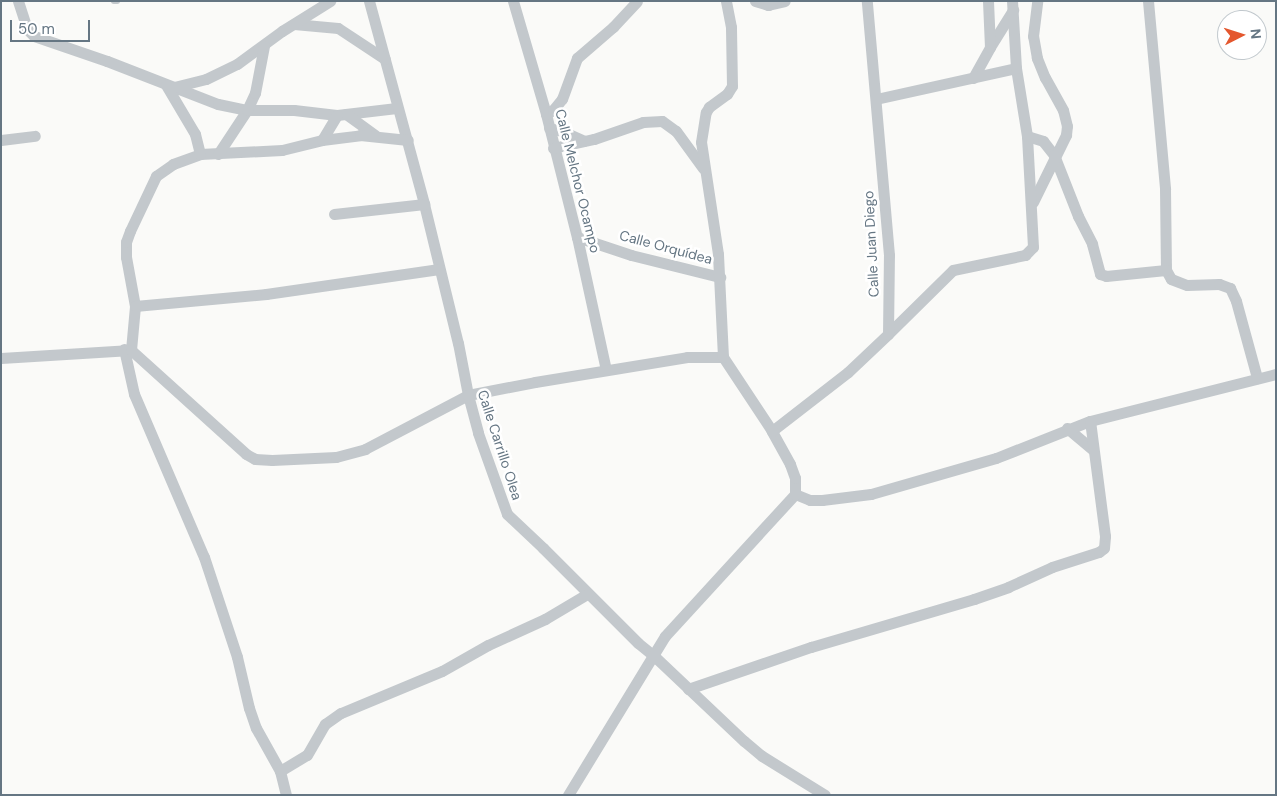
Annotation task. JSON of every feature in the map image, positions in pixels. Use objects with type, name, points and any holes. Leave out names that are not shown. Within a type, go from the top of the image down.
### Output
[{"type":"street","points":[[18,1],[27,29],[34,36],[106,61],[218,104],[248,110],[294,110],[341,115],[397,108]]},
{"type":"street","points":[[170,86],[219,73],[264,46],[330,1]]},
{"type":"street","name":"Calle Carrillo Olea","points":[[369,1],[397,108],[408,140],[468,396],[478,433],[506,514],[543,548],[586,594],[643,649],[653,655],[762,756],[825,795]]},
{"type":"street","name":"Calle Melchor Ocampo","points":[[513,1],[546,114],[577,237],[606,370]]},
{"type":"street","points":[[546,114],[553,110],[562,99],[577,58],[614,27],[637,1]]},
{"type":"street","points":[[568,795],[653,655],[675,624],[795,494],[793,470],[772,431],[723,357],[716,229],[701,142],[704,119],[709,107],[727,94],[732,86],[731,27],[726,1]]},
{"type":"street","points":[[755,1],[768,5],[785,1]]},
{"type":"street","name":"Calle Juan Diego","points":[[867,1],[889,255],[888,334]]},
{"type":"street","points":[[988,1],[990,47]]},
{"type":"street","points":[[1032,204],[1054,155],[1066,135],[1067,126],[1063,110],[1045,78],[1037,58],[1033,36],[1037,1]]},
{"type":"street","points":[[1148,1],[1165,189],[1166,270],[1171,279],[1187,286],[1219,284],[1230,288],[1236,301],[1256,378]]},
{"type":"street","points":[[973,78],[1012,6]]},
{"type":"street","points":[[772,431],[842,377],[953,270],[1029,253],[1033,240],[1032,204],[1026,136],[1016,68],[1012,6]]},
{"type":"street","points":[[294,24],[316,24],[338,28],[385,59]]},
{"type":"street","points":[[218,154],[248,110],[255,93],[264,46]]},
{"type":"street","points":[[876,99],[1016,68]]},
{"type":"street","points":[[170,86],[195,134],[200,154]]},
{"type":"street","points":[[341,115],[374,135]]},
{"type":"street","points":[[322,140],[341,115]]},
{"type":"street","points":[[554,148],[584,141],[643,122],[662,121],[676,131],[705,171]]},
{"type":"street","points":[[549,128],[562,131],[584,141]]},
{"type":"street","points":[[286,795],[280,771],[256,728],[237,657],[204,557],[141,415],[134,394],[127,350],[135,306],[126,257],[126,242],[156,176],[173,164],[200,154],[282,150],[322,140],[374,135],[408,140]]},
{"type":"street","points":[[1,140],[35,136]]},
{"type":"street","points":[[1026,136],[1043,141],[1054,155],[1078,216],[1092,244],[1100,274],[1106,276],[1166,270]]},
{"type":"street","points":[[334,214],[424,204]]},
{"type":"street","name":"Calle Orquídea","points":[[577,237],[631,255],[720,277]]},
{"type":"street","points":[[135,306],[266,294],[439,269]]},
{"type":"street","points":[[1,358],[127,350],[231,442],[255,459],[336,457],[365,450],[468,396],[687,357],[723,357]]},
{"type":"street","points":[[795,494],[810,500],[822,500],[871,494],[996,458],[1067,428],[1090,421],[1276,374]]},
{"type":"street","points":[[688,689],[812,647],[974,599],[1008,587],[1052,567],[1099,552],[1104,548],[1106,536],[1092,449],[1090,421]]},
{"type":"street","points":[[1067,428],[1092,449]]},
{"type":"street","points":[[280,771],[307,755],[326,724],[341,713],[442,671],[488,645],[546,619],[586,594]]}]
